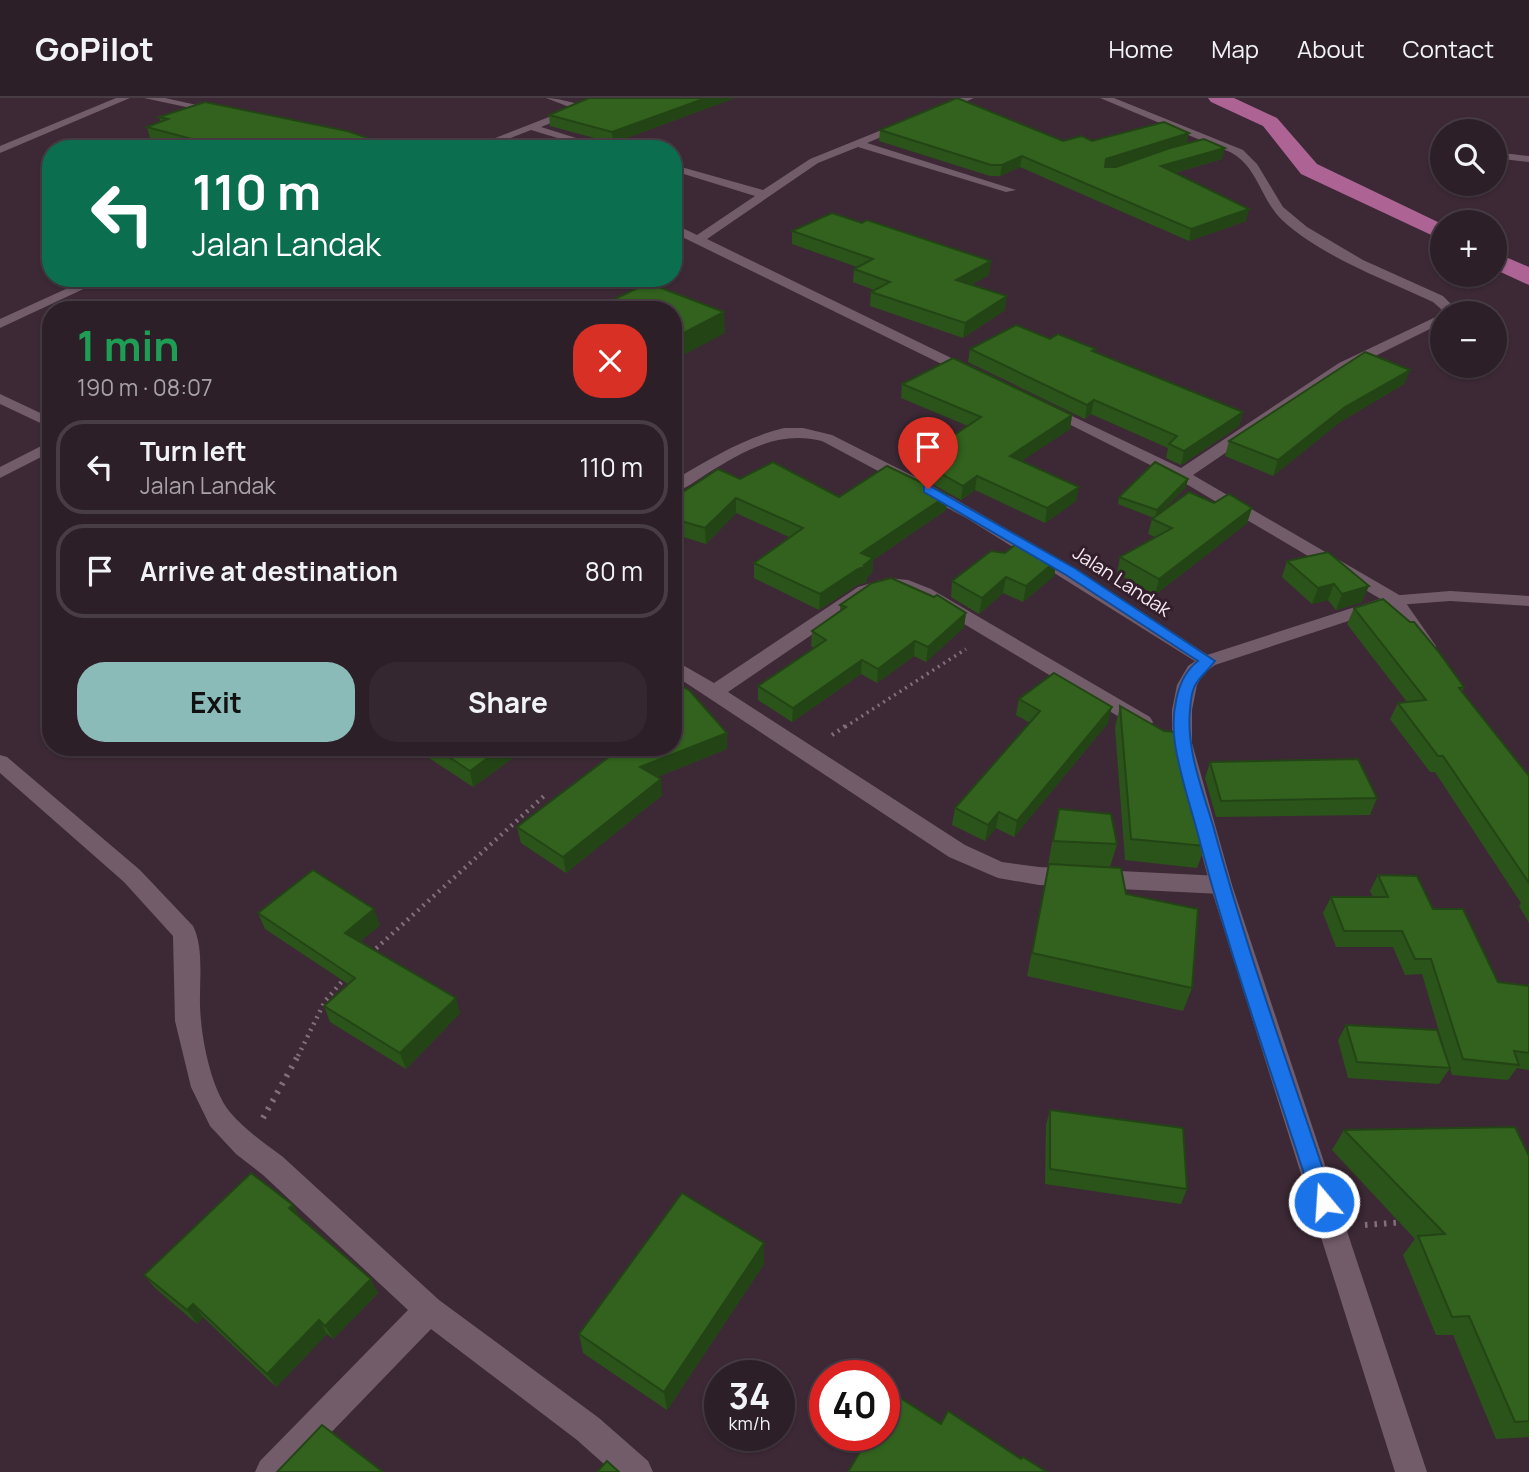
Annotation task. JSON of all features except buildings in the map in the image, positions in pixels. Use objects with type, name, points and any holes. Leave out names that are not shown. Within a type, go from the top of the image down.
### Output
[{"type":"street","points":[[0,150],[125,98]]},
{"type":"street","points":[[149,98],[236,113]]},
{"type":"street","points":[[551,98],[580,107]]},
{"type":"street","points":[[496,140],[608,98]]},
{"type":"street","points":[[699,239],[814,161],[969,98]]},
{"type":"street","points":[[1105,98],[1239,152],[1252,164],[1273,202],[1297,225],[1318,240],[1440,301]]},
{"type":"street","points":[[531,127],[576,140]]},
{"type":"street","points":[[338,134],[362,140]]},
{"type":"street","points":[[856,143],[1010,190]]},
{"type":"street","points":[[1177,153],[1200,145],[1217,143]]},
{"type":"street","points":[[1507,156],[1529,159]]},
{"type":"street","points":[[682,170],[766,195]]},
{"type":"street","points":[[682,232],[993,383]]},
{"type":"street","points":[[50,301],[81,287]]},
{"type":"street","points":[[0,324],[42,305]]},
{"type":"street","points":[[1182,475],[1344,366],[1430,324]]},
{"type":"street","points":[[0,398],[42,419]]},
{"type":"street","points":[[1030,401],[1182,475],[1318,552],[1395,600],[1436,657]]},
{"type":"street","name":"Jalan Landak","points":[[682,482],[773,434],[800,432],[827,439],[973,513],[1208,661]]},
{"type":"street","points":[[0,473],[42,451]]},
{"type":"street","points":[[715,692],[876,585],[893,582],[908,584],[1182,743]]},
{"type":"street","points":[[1411,1472],[1220,885],[1182,743],[1182,710],[1187,685],[1195,670],[1208,661],[1395,600],[1450,596],[1529,601]]},
{"type":"street","points":[[682,671],[957,851],[998,870],[1039,876],[1220,885]]},
{"type":"street","points":[[0,762],[132,876],[185,933],[187,1021],[204,1087],[219,1118],[245,1145],[273,1167],[429,1310],[588,1429],[637,1472]]},
{"type":"street","points":[[271,1472],[429,1310]]},
{"type":"path","points":[[804,752],[990,633]]},
{"type":"path","points":[[363,959],[544,796]]},
{"type":"path","points":[[245,1145],[287,1080],[325,1001],[353,968]]},
{"type":"path","points":[[1332,1228],[1410,1222]]},
{"type":"waterway","points":[[1218,98],[1270,122],[1309,169],[1430,227]]},
{"type":"waterway","points":[[1507,266],[1529,277]]},
{"type":"route","points":[[928,489],[1071,572],[1208,661],[1195,670],[1187,685],[1182,710],[1182,743],[1220,885],[1324,1202]]}]
